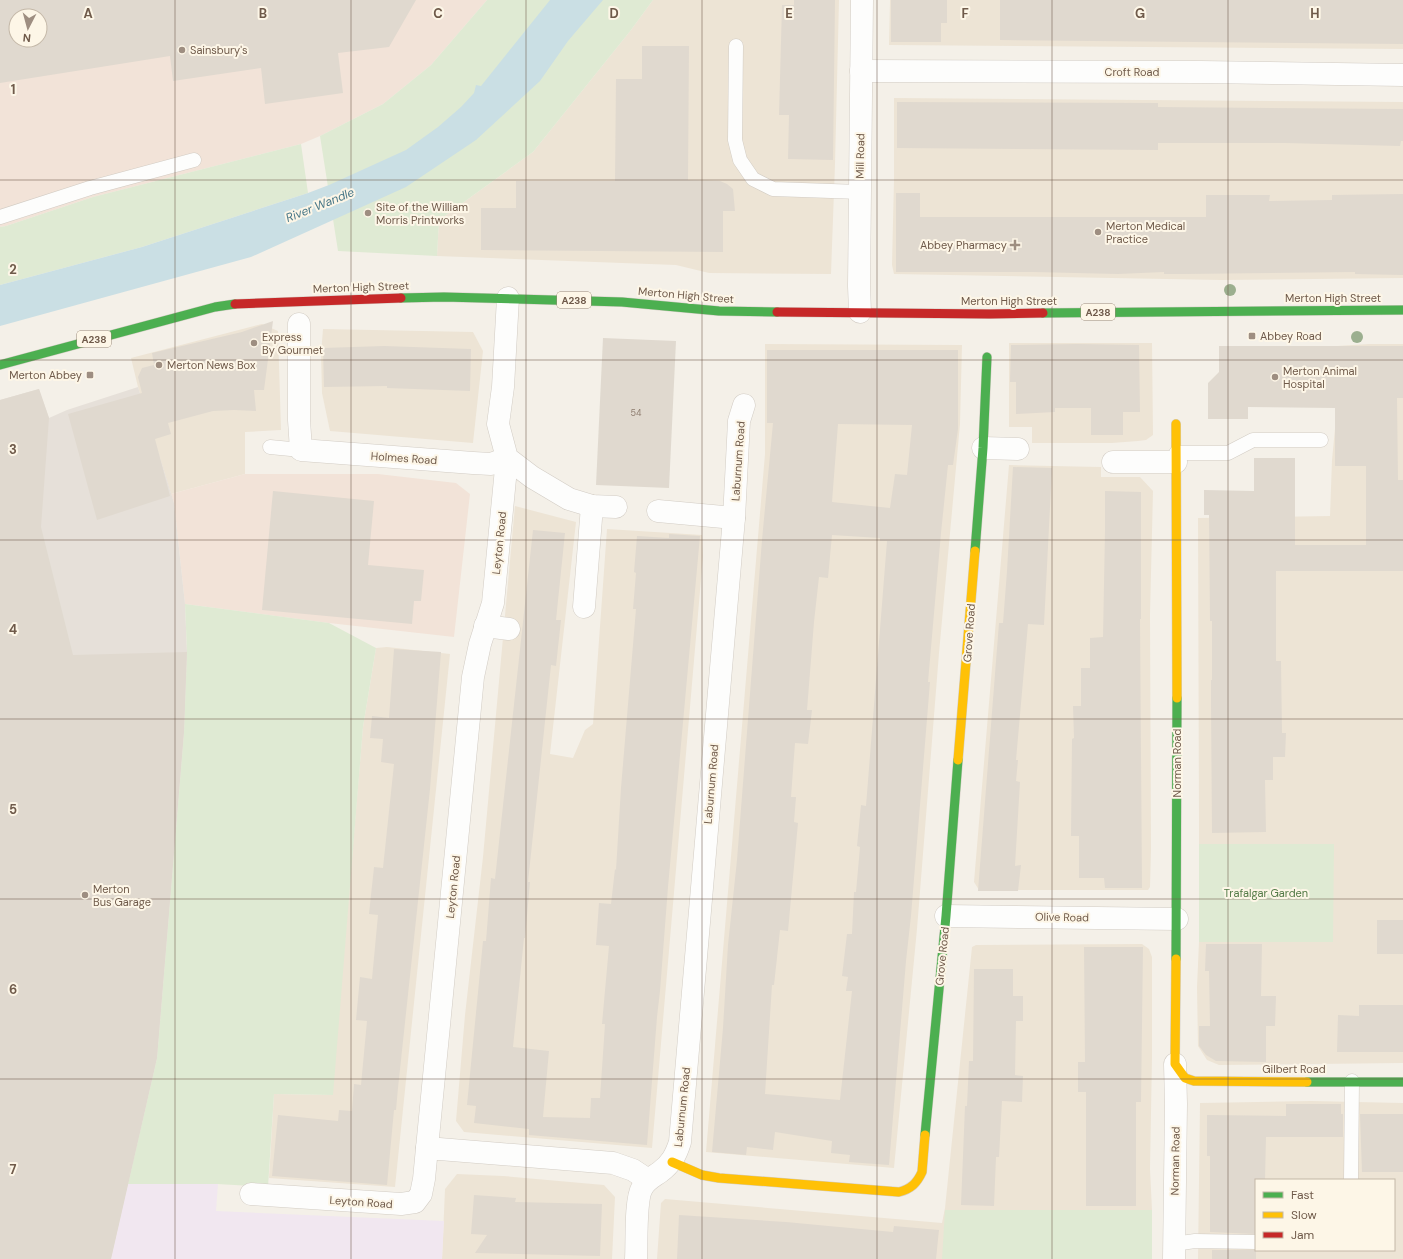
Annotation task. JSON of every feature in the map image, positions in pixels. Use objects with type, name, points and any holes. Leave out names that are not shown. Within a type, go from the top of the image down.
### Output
[{"type":"street","name":"Mill Road","points":[[860,312],[862,0]]},
{"type":"street","name":"Croft Road","points":[[861,71],[1201,72],[1403,75]]},
{"type":"street","name":"Merton High Street","points":[[0,365],[229,304],[256,302],[444,297],[508,298],[622,302],[718,311],[990,314],[1403,310]]},
{"type":"street","points":[[508,298],[503,387],[498,424],[507,458],[532,477],[569,499],[592,506],[616,507]]},
{"type":"street","points":[[299,324],[299,420],[301,450]]},
{"type":"street","name":"Grove Road","points":[[672,1162],[702,1175],[719,1178],[899,1192],[908,1190],[915,1186],[922,1172],[946,916],[983,448],[987,357]]},
{"type":"street","name":"Laburnum Road","points":[[672,1162],[680,1142],[682,1127],[734,518],[739,421],[744,405]]},
{"type":"street","name":"Norman Road","points":[[1174,1251],[1176,1104],[1180,1071],[1177,919],[1176,424]]},
{"type":"street","points":[[983,448],[1018,449]]},
{"type":"street","name":"Holmes Road","points":[[301,450],[491,464],[507,458]]},
{"type":"street","points":[[1113,462],[1176,457]]},
{"type":"street","name":"Leyton Road","points":[[251,1194],[401,1204],[415,1202],[421,1194],[424,1179],[473,677],[487,619],[493,602],[507,458]]},
{"type":"street","points":[[584,607],[592,506]]},
{"type":"street","points":[[658,511],[734,518]]},
{"type":"street","points":[[487,619],[509,629]]},
{"type":"street","name":"Olive Road","points":[[946,916],[1177,919]]},
{"type":"street","name":"Gilbert Road","points":[[1180,1071],[1194,1081],[1403,1082]]},
{"type":"street","points":[[427,1148],[613,1163],[633,1170],[648,1180]]},
{"type":"street","points":[[636,1259],[638,1200],[641,1189],[648,1180],[672,1162]]},
{"type":"lane","points":[[736,46],[735,140],[740,160],[753,179],[773,189],[860,192]]},
{"type":"lane","points":[[0,217],[90,188],[194,160]]},
{"type":"lane","points":[[1176,457],[1228,453],[1252,440],[1321,440]]},
{"type":"lane","name":"Holmes Road","points":[[270,447],[301,450]]},
{"type":"lane","points":[[1351,1179],[1352,1081]]},
{"type":"lane","points":[[1174,1251],[1195,1241],[1255,1242]]},
{"type":"shaded area","points":[[0,0],[487,0],[431,65],[383,104],[320,136],[301,144],[93,197],[0,227]]},
{"type":"shaded area","points":[[653,0],[839,0],[831,274],[709,273],[676,265],[437,256],[439,220],[533,152],[631,30]]},
{"type":"shaded area","points":[[890,0],[1403,0],[1403,49],[889,45]]},
{"type":"shaded area","points":[[894,98],[1403,102],[1403,278],[1221,280],[894,274],[892,265]]},
{"type":"shaded area","points":[[262,324],[278,331],[281,430],[245,432],[245,474],[171,494],[138,387],[131,358]]},
{"type":"shaded area","points":[[323,329],[473,332],[483,351],[473,443],[330,431],[322,393],[321,354]]},
{"type":"shaded area","points":[[1009,343],[1152,343],[1153,435],[1146,440],[1112,443],[1032,443],[1032,427],[1009,427]]},
{"type":"shaded area","points":[[765,344],[962,345],[960,424],[939,653],[917,929],[894,1168],[706,1152],[765,454]]},
{"type":"shaded area","points":[[1403,344],[1403,1063],[1219,1065],[1207,1060],[1198,1046],[1198,518],[1330,516],[1332,460],[1337,408],[1337,346]]},
{"type":"shaded area","name":"Merton Bus Garage","points":[[138,387],[174,503],[185,604],[187,652],[184,732],[157,1058],[111,1259],[0,1259],[0,400],[39,389],[49,418],[67,410]]},
{"type":"shaded area","points":[[1009,465],[1101,467],[1101,477],[1140,477],[1153,491],[1150,615],[1151,850],[1150,887],[1148,890],[979,890],[974,882]]},
{"type":"shaded area","points":[[245,474],[378,474],[456,483],[470,494],[454,637],[329,623],[185,604],[174,503],[171,494]]},
{"type":"shaded area","points":[[515,506],[576,522],[550,754],[573,758],[585,730],[593,724],[607,529],[702,535],[703,556],[652,1148],[464,1132],[456,1121],[465,1015],[483,857]]},
{"type":"shaded area","points":[[387,647],[450,654],[395,1187],[269,1178],[274,1094],[332,1095],[363,727],[376,648]]},
{"type":"shaded area","points":[[1142,944],[1149,949],[1152,957],[1150,1169],[1152,1259],[657,1259],[661,1203],[665,1199],[942,1223],[945,1208],[972,947],[976,945]]},
{"type":"shaded area","points":[[1311,1101],[1403,1103],[1403,1259],[1198,1259],[1200,1103]]},
{"type":"shaded area","points":[[457,1174],[503,1176],[604,1185],[615,1197],[612,1259],[442,1259],[445,1189]]},
{"type":"shaded area","points":[[128,1184],[218,1184],[216,1211],[444,1221],[442,1259],[111,1259]]},
{"type":"green space","points":[[487,0],[653,0],[631,30],[533,152],[439,220],[437,256],[338,251],[320,136],[383,104],[431,65]]},
{"type":"green space","points":[[301,144],[308,193],[142,247],[0,285],[0,227],[93,197]]},
{"type":"green space","points":[[185,604],[329,623],[376,648],[363,727],[333,1095],[274,1094],[268,1187],[217,1184],[128,1184],[157,1058],[184,732],[187,652]]},
{"type":"green space","name":"Trafalgar Garden","points":[[1199,844],[1334,844],[1333,942],[1199,942]]},
{"type":"green space","points":[[945,1210],[1152,1210],[1152,1259],[942,1259]]},
{"type":"water","name":"River Wandle","points":[[550,0],[603,0],[568,41],[540,81],[476,140],[406,187],[251,257],[0,326],[0,285],[142,247],[308,193],[406,150],[438,127],[461,107],[474,93],[476,85],[481,86]]},
{"type":"building","name":"Sainsbury's","points":[[0,0],[416,0],[389,47],[338,53],[343,93],[265,104],[261,68],[173,81],[170,56],[0,83]]},
{"type":"building","points":[[794,0],[835,0],[833,160],[788,159],[789,115],[779,115],[782,5],[794,5]]},
{"type":"building","points":[[891,0],[947,0],[947,23],[941,23],[941,42],[891,42]]},
{"type":"building","points":[[1000,0],[1403,0],[1403,44],[1000,40]]},
{"type":"building","points":[[642,46],[689,46],[688,180],[720,181],[733,189],[735,211],[723,211],[723,252],[481,250],[481,208],[516,208],[516,181],[615,181],[616,79],[642,79]]},
{"type":"building","points":[[897,102],[1158,103],[1158,107],[1403,109],[1403,141],[1401,141],[1400,146],[1285,143],[1158,143],[1158,150],[897,148]]},
{"type":"building","points":[[896,193],[920,193],[920,217],[1206,217],[1206,195],[1270,195],[1269,201],[1332,200],[1332,195],[1403,194],[1403,275],[1355,274],[1355,272],[1164,274],[1164,272],[1118,274],[1033,272],[896,272]]},
{"type":"building","points":[[273,321],[264,390],[254,390],[256,411],[213,411],[168,423],[171,434],[155,439],[170,496],[97,520],[68,414],[142,393],[138,377],[142,368],[154,365],[152,353],[242,332]]},
{"type":"building","points":[[603,338],[676,341],[669,488],[596,485]]},
{"type":"building","points":[[1011,345],[1139,345],[1140,412],[1123,412],[1123,435],[1091,435],[1091,408],[1055,408],[1055,412],[1016,414],[1016,382],[1010,382]]},
{"type":"building","points":[[384,346],[471,349],[470,391],[387,388],[387,386],[324,387],[323,348]]},
{"type":"building","points":[[1219,346],[1403,346],[1403,398],[1397,398],[1398,480],[1403,480],[1403,571],[1276,571],[1276,661],[1281,661],[1282,733],[1286,733],[1285,757],[1273,757],[1273,780],[1265,780],[1266,832],[1212,833],[1212,621],[1210,621],[1209,515],[1204,515],[1204,490],[1254,491],[1254,458],[1295,458],[1295,545],[1366,545],[1366,466],[1335,466],[1335,408],[1248,407],[1248,419],[1208,419],[1208,383],[1219,372]]},
{"type":"building","points":[[767,350],[958,350],[958,429],[953,465],[948,465],[941,533],[928,682],[930,682],[911,916],[889,1165],[849,1162],[850,1155],[831,1153],[832,1141],[775,1132],[773,1150],[747,1147],[746,1155],[712,1152],[723,1028],[728,945],[737,860],[762,540],[773,423],[767,423]],"holes":[[[838,424],[912,425],[907,475],[895,474],[890,508],[832,502]],[[832,535],[880,538],[880,541],[887,541],[866,806],[861,805],[857,846],[860,847],[856,892],[854,892],[852,934],[847,934],[842,976],[848,977],[846,991],[852,991],[840,1100],[765,1094],[772,985],[774,985],[780,930],[788,931],[798,823],[794,822],[796,797],[791,797],[795,743],[808,744],[812,710],[807,710],[819,577],[828,578]]]},
{"type":"building","name":"Merton Bus Garage","points":[[39,389],[49,418],[41,527],[73,655],[187,652],[184,732],[157,1058],[111,1259],[0,1259],[0,400]]},
{"type":"building","points":[[1013,467],[1052,468],[1044,625],[1028,624],[1016,760],[1018,760],[1016,781],[1020,782],[1015,866],[1021,865],[1018,891],[978,891],[999,623],[1003,623]]},
{"type":"building","points":[[273,491],[374,501],[368,565],[424,570],[421,601],[414,601],[412,624],[262,610]]},
{"type":"building","points":[[1105,491],[1141,492],[1140,619],[1142,888],[1105,888],[1104,878],[1079,878],[1079,836],[1071,836],[1072,739],[1074,738],[1073,706],[1081,706],[1081,668],[1090,668],[1090,638],[1103,637]]},
{"type":"building","points":[[533,530],[565,533],[556,620],[561,620],[556,666],[551,665],[528,882],[530,882],[525,938],[513,1047],[549,1051],[543,1117],[590,1118],[591,1098],[600,1098],[605,1024],[602,1024],[609,946],[596,945],[599,903],[611,904],[615,869],[616,870],[621,788],[636,609],[633,609],[637,536],[669,538],[669,534],[700,536],[668,887],[647,1145],[529,1135],[529,1129],[474,1123],[476,1106],[467,1105],[483,941],[486,941],[491,878],[495,879]]},
{"type":"building","points":[[394,649],[441,652],[430,789],[387,1185],[272,1176],[278,1115],[338,1121],[339,1110],[352,1111],[354,1084],[361,1085],[367,1021],[356,1020],[360,977],[372,979],[378,915],[369,914],[374,867],[383,868],[394,764],[381,762],[383,739],[370,738],[372,716],[389,718]]},
{"type":"building","points":[[1377,920],[1403,920],[1403,954],[1377,954]]},
{"type":"building","points":[[1206,944],[1262,944],[1261,996],[1276,996],[1275,1026],[1266,1026],[1266,1062],[1216,1061],[1206,1055],[1199,1046],[1199,1026],[1210,1026],[1209,971],[1205,971]]},
{"type":"building","points":[[1084,947],[1143,947],[1141,1102],[1136,1102],[1136,1206],[1086,1206],[1086,1092],[1078,1092],[1078,1062],[1085,1062]]},
{"type":"building","points":[[974,969],[1013,969],[1013,996],[1023,996],[1023,1021],[1016,1021],[1015,1075],[1023,1076],[1022,1102],[1002,1101],[999,1157],[996,1157],[994,1206],[961,1205],[965,1106],[967,1106],[969,1061],[973,1061]]},
{"type":"building","points":[[1359,1005],[1403,1005],[1403,1052],[1337,1052],[1338,1015],[1359,1016]]},
{"type":"building","points":[[1286,1104],[1341,1104],[1341,1114],[1343,1114],[1343,1137],[1266,1137],[1265,1179],[1255,1179],[1255,1234],[1210,1232],[1210,1156],[1207,1156],[1207,1115],[1286,1116]]},
{"type":"building","points":[[1360,1114],[1403,1114],[1403,1172],[1362,1172]]},
{"type":"building","points":[[474,1195],[516,1198],[515,1202],[602,1204],[600,1256],[475,1253],[487,1235],[471,1234]]},
{"type":"building","points":[[679,1215],[786,1222],[893,1232],[894,1226],[939,1230],[936,1259],[677,1259]]},
{"type":"building","points":[[1212,1250],[1256,1251],[1256,1259],[1212,1259]]},
{"type":"traffic: fast","points":[[401,298],[444,297],[622,302],[719,311],[777,312]]},
{"type":"traffic: fast","points":[[0,365],[215,307],[235,304]]},
{"type":"traffic: fast","points":[[1043,313],[1403,310]]},
{"type":"traffic: fast","points":[[975,551],[983,448],[987,357]]},
{"type":"traffic: fast","points":[[1176,959],[1177,698]]},
{"type":"traffic: fast","points":[[925,1135],[946,916],[958,760]]},
{"type":"traffic: fast","points":[[1307,1082],[1403,1082]]},
{"type":"traffic: slow","points":[[1176,424],[1177,698]]},
{"type":"traffic: slow","points":[[958,760],[975,551]]},
{"type":"traffic: slow","points":[[1176,959],[1175,1064],[1185,1078],[1194,1081],[1307,1082]]},
{"type":"traffic: slow","points":[[672,1162],[702,1175],[719,1178],[899,1192],[913,1185],[922,1172],[925,1135]]},
{"type":"traffic: jam","points":[[235,304],[401,298]]},
{"type":"traffic: jam","points":[[777,312],[1043,313]]},
{"type":"place","name":"Sainsbury's","points":[[182,50]]},
{"type":"place","name":"Site of the William Morris Printworks","points":[[368,213]]},
{"type":"place","name":"Merton Medical Practice","points":[[1098,232]]},
{"type":"place","name":"Abbey Pharmacy","points":[[1015,245]]},
{"type":"place","name":"Abbey Road","points":[[1252,336]]},
{"type":"place","name":"Express By Gourmet","points":[[254,343]]},
{"type":"place","name":"Merton News Box","points":[[159,365]]},
{"type":"place","name":"Merton Abbey","points":[[90,375]]},
{"type":"place","name":"Merton Animal Hospital","points":[[1275,377]]},
{"type":"place","name":"Merton Bus Garage","points":[[85,895]]}]
